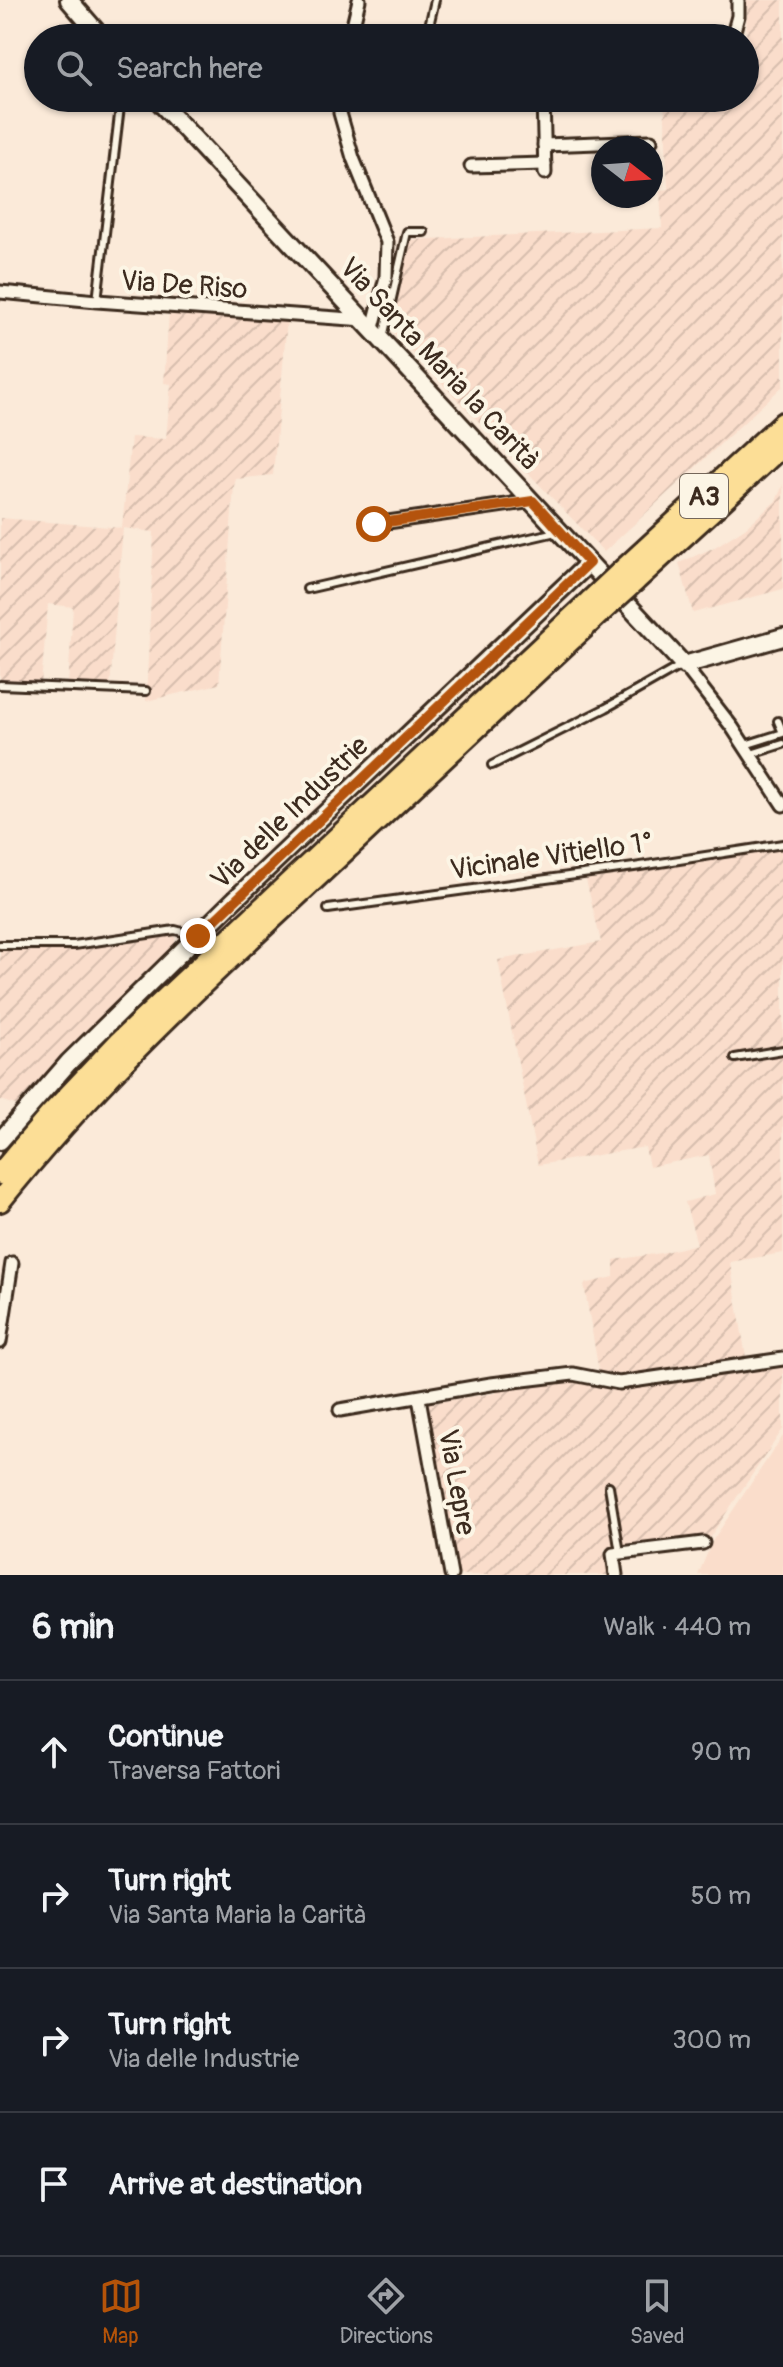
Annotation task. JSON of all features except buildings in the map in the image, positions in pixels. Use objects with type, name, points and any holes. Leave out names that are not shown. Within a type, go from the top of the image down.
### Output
[{"type":"highway","name":"A3","points":[[0,1201],[56,1134],[129,1056],[783,423]]},
{"type":"highway","name":"A3","points":[[630,574],[783,445]]},
{"type":"highway","name":"A3","points":[[0,1174],[118,1043],[596,606]]},
{"type":"street","points":[[69,0],[90,24]]},
{"type":"street","points":[[353,24],[359,0]]},
{"type":"street","points":[[736,24],[738,0]]},
{"type":"street","name":"Via Santa Maria la Carità","points":[[169,112],[684,665]]},
{"type":"street","points":[[340,112],[353,158],[387,242],[386,277],[373,329]]},
{"type":"street","points":[[471,166],[545,168],[543,112]]},
{"type":"street","points":[[544,145],[591,143]]},
{"type":"street","name":"Via De Riso","points":[[0,292],[373,329]]},
{"type":"street","points":[[374,524],[533,501]]},
{"type":"street","name":"Via delle Industrie","points":[[3,1134],[69,1062],[198,936],[589,563]]},
{"type":"street","points":[[783,637],[684,665],[748,750],[783,805]]},
{"type":"street","points":[[0,1342],[12,1263]]},
{"type":"street","points":[[340,1410],[491,1384],[573,1374],[619,1383],[783,1359]]},
{"type":"street","name":"Via Lepre","points":[[419,1398],[451,1575]]},
{"type":"street","points":[[616,1575],[613,1554],[703,1543]]},
{"type":"lane","points":[[429,24],[435,0]]},
{"type":"lane","points":[[97,301],[119,112]]},
{"type":"lane","points":[[373,329],[407,232],[424,232]]},
{"type":"lane","points":[[307,589],[560,531]]},
{"type":"lane","points":[[492,765],[684,665]]},
{"type":"lane","points":[[0,685],[146,691]]},
{"type":"lane","points":[[748,750],[783,733],[778,721]]},
{"type":"lane","points":[[748,750],[783,744]]},
{"type":"lane","name":"Vicinale Vitiello 1°","points":[[328,909],[783,844]]},
{"type":"lane","points":[[0,945],[74,945],[175,930],[198,936]]},
{"type":"lane","points":[[735,1058],[783,1051]]},
{"type":"lane","points":[[609,1486],[620,1553]]},
{"type":"shaded area","points":[[747,0],[783,0],[783,386],[604,552],[390,329],[408,240],[662,228],[663,190],[668,189],[665,112],[759,112],[759,24],[747,24]]},
{"type":"shaded area","points":[[169,312],[287,320],[273,475],[236,479],[234,486],[219,684],[146,701],[154,532],[123,528],[110,687],[68,686],[73,607],[48,604],[41,684],[0,682],[0,518],[122,528],[131,437],[166,439],[171,384],[164,383]]},
{"type":"shaded area","points":[[783,485],[783,589],[693,613],[679,563],[715,547],[745,528],[776,501]]},
{"type":"shaded area","points":[[783,848],[783,1253],[730,1262],[746,1357],[783,1353],[783,1429],[710,1537],[604,1549],[608,1575],[457,1575],[424,1404],[496,1393],[495,1388],[579,1379],[601,1384],[584,1284],[614,1277],[614,1260],[697,1244],[685,1202],[715,1194],[709,1155],[649,1167],[645,1147],[538,1165],[498,960],[601,942],[586,880]]},
{"type":"shaded area","points":[[175,933],[175,945],[18,1106],[0,1100],[0,947],[74,949]]},
{"type":"shaded area","points":[[783,1436],[783,1575],[698,1575],[713,1540]]},
{"type":"route","points":[[198,936],[589,563],[533,501],[374,524]]}]
